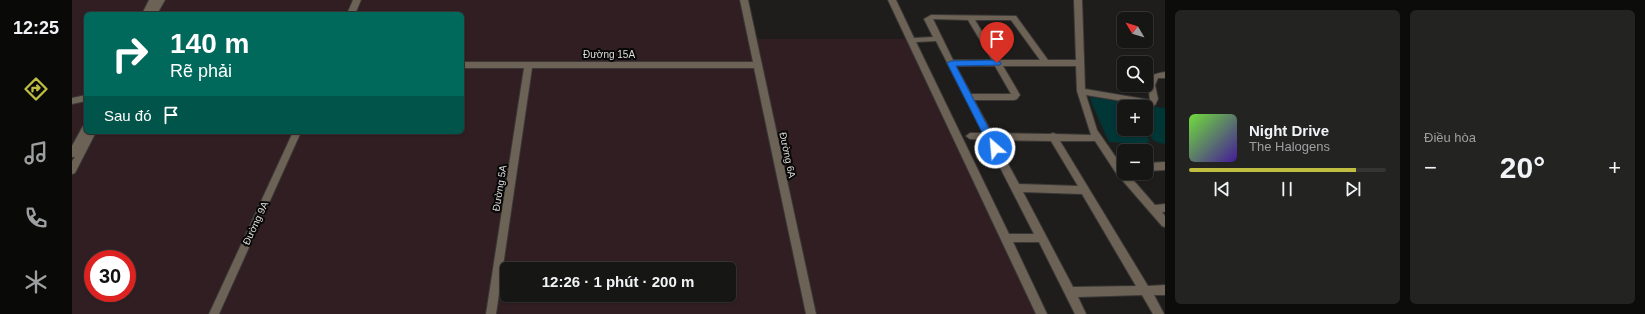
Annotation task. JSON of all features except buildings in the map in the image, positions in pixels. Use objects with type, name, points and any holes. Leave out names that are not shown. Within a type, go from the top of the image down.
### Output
[{"type":"street","points":[[147,12],[153,0]]},
{"type":"street","points":[[154,12],[160,0]]},
{"type":"street","points":[[352,12],[357,0]]},
{"type":"street","name":"Đường 6A","points":[[744,0],[811,314]]},
{"type":"street","points":[[892,0],[1042,314]]},
{"type":"street","points":[[1078,0],[1081,91],[1096,138],[1117,164]]},
{"type":"street","points":[[1045,62],[1013,18],[931,17],[928,19],[1081,314]]},
{"type":"street","points":[[968,97],[1015,96],[970,17]]},
{"type":"street","points":[[912,40],[938,39]]},
{"type":"street","points":[[951,63],[1081,63]]},
{"type":"street","name":"Đường 15A","points":[[464,65],[757,65]]},
{"type":"street","name":"Đường 5A","points":[[491,314],[528,66]]},
{"type":"street","points":[[1081,91],[1152,103],[1154,99],[1151,85],[1155,76],[1165,75]]},
{"type":"street","points":[[72,101],[84,98]]},
{"type":"street","points":[[72,154],[84,132]]},
{"type":"street","points":[[72,170],[91,134]]},
{"type":"street","name":"Đường 9A","points":[[214,314],[296,134]]},
{"type":"street","points":[[970,136],[1053,136],[1096,138]]},
{"type":"street","points":[[1053,136],[1159,314]]},
{"type":"street","points":[[1153,167],[1165,166]]},
{"type":"street","points":[[1130,180],[1165,223]]},
{"type":"street","points":[[1015,188],[1085,190]]},
{"type":"street","points":[[1153,209],[1165,208]]},
{"type":"street","points":[[1005,238],[1041,238]]},
{"type":"street","points":[[1070,292],[1165,290]]},
{"type":"shaded area","points":[[72,0],[742,0],[750,39],[910,39],[1039,314],[72,314]]},
{"type":"water","points":[[1090,97],[1117,101],[1117,136],[1146,136],[1150,142],[1140,144],[1109,142]]},
{"type":"water","points":[[1153,106],[1165,108],[1165,144],[1158,143],[1150,136],[1153,136]]},
{"type":"route","points":[[995,148],[951,63],[997,63]]}]
